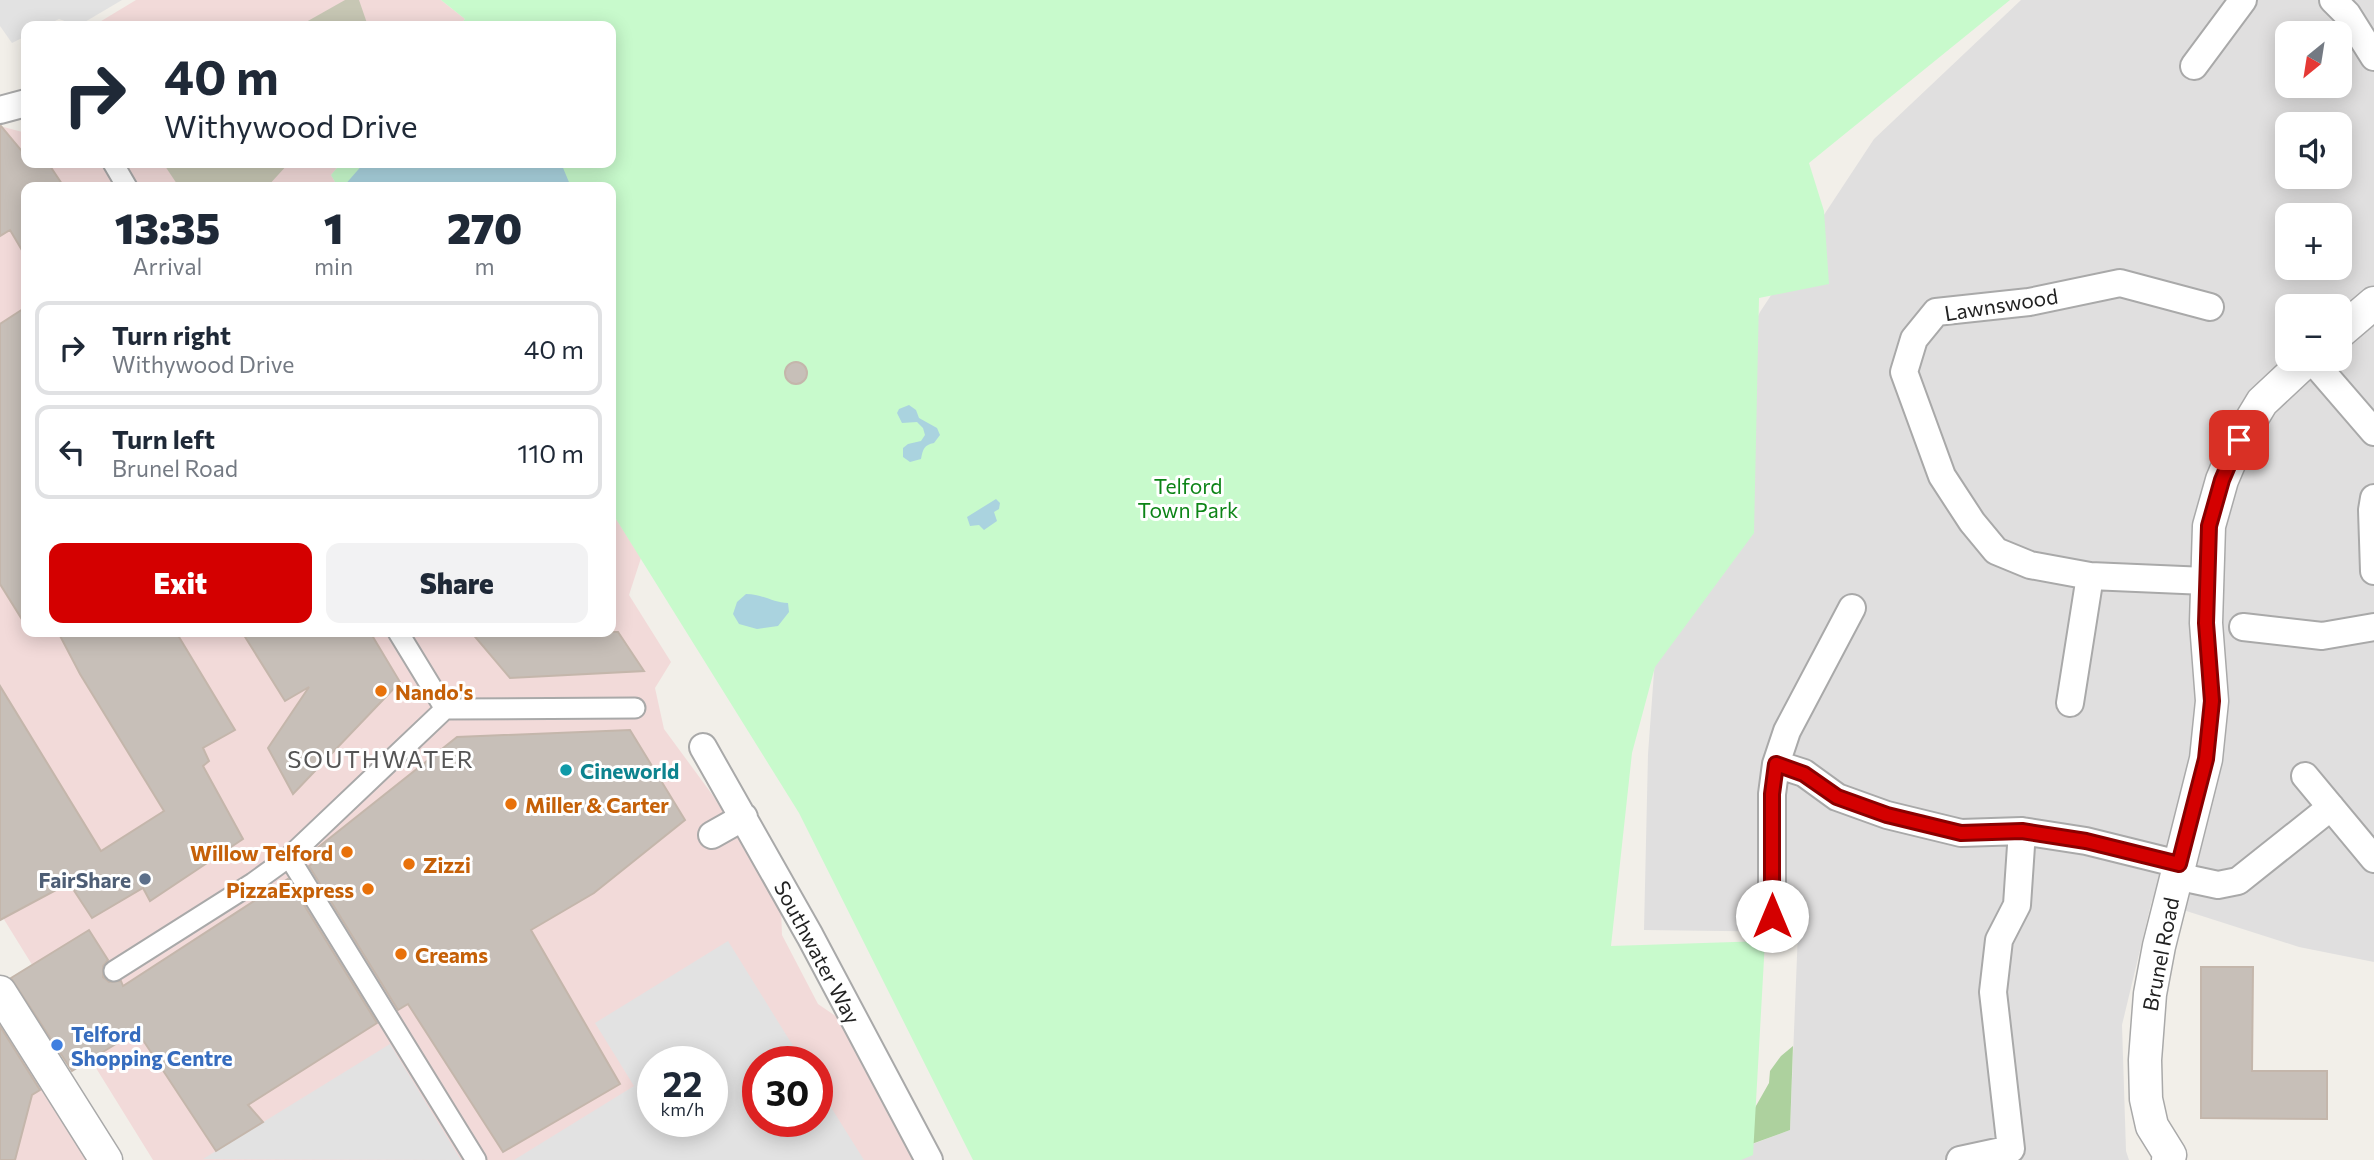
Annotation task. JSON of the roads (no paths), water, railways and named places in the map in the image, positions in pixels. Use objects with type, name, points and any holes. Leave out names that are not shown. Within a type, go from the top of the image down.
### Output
[{"type":"street","points":[[2194,66],[2243,0]]},
{"type":"street","points":[[2333,0],[2347,13],[2374,57]]},
{"type":"street","points":[[0,110],[21,104]]},
{"type":"street","name":"Lawnswood","points":[[2206,581],[2090,576],[2030,565],[1996,551],[1972,522],[1942,476],[1904,372],[1914,339],[1936,312],[2029,302],[2120,283],[2210,307]]},
{"type":"street","points":[[2352,322],[2374,303]]},
{"type":"street","name":"Brunel Road","points":[[2168,1160],[2170,1156],[2152,1126],[2146,1099],[2145,1060],[2150,994],[2177,870],[2206,759],[2212,701],[2206,581],[2209,526],[2222,480],[2239,440],[2262,402],[2297,371]]},
{"type":"street","points":[[2321,371],[2374,432]]},
{"type":"street","points":[[2374,498],[2374,571]]},
{"type":"street","points":[[2070,703],[2090,576]]},
{"type":"street","points":[[1772,916],[1772,794],[1776,764],[1787,731],[1852,608]]},
{"type":"street","points":[[2244,627],[2322,636],[2374,627]]},
{"type":"street","points":[[401,637],[445,709]]},
{"type":"street","points":[[114,971],[253,883],[289,856],[445,709],[635,708]]},
{"type":"street","name":"Southwater Way","points":[[704,747],[929,1160]]},
{"type":"street","points":[[1776,764],[1804,774],[1837,797],[1887,815],[1961,833],[2022,831],[2086,841],[2218,885],[2238,881],[2331,807]]},
{"type":"street","points":[[2305,776],[2374,859]]},
{"type":"street","points":[[712,835],[744,817]]},
{"type":"street","points":[[1960,1160],[2011,1154],[1993,992],[1999,940],[2017,905],[2022,831]]},
{"type":"street","points":[[289,856],[476,1160]]},
{"type":"street","points":[[0,992],[106,1160]]},
{"type":"water","points":[[360,168],[563,168],[569,182],[347,182]]},
{"type":"water","points":[[909,405],[916,410],[919,418],[937,428],[940,435],[934,443],[925,448],[921,459],[910,462],[903,457],[903,448],[921,441],[925,435],[917,422],[902,423],[897,413],[899,409]]},
{"type":"water","points":[[996,499],[1000,503],[999,509],[994,512],[997,521],[984,530],[979,525],[970,526],[967,517]]},
{"type":"water","points":[[746,594],[788,603],[789,612],[778,626],[757,629],[739,624],[733,614],[737,602]]},
{"type":"place","name":"Nando's","points":[[381,691]]},
{"type":"place","name":"Cineworld","points":[[566,770]]},
{"type":"place","name":"Miller & Carter","points":[[511,804]]},
{"type":"place","name":"Willow Telford","points":[[347,852]]},
{"type":"place","name":"Zizzi","points":[[409,864]]},
{"type":"place","name":"FairShare","points":[[145,879]]},
{"type":"place","name":"PizzaExpress","points":[[368,889]]},
{"type":"place","name":"Creams","points":[[401,954]]},
{"type":"place","name":"Telford Shopping Centre","points":[[57,1045]]},
{"type":"district","name":"SOUTHWATER","points":[[381,758]]},
{"type":"park label","name":"Telford Town Park","points":[[1188,497]]}]
